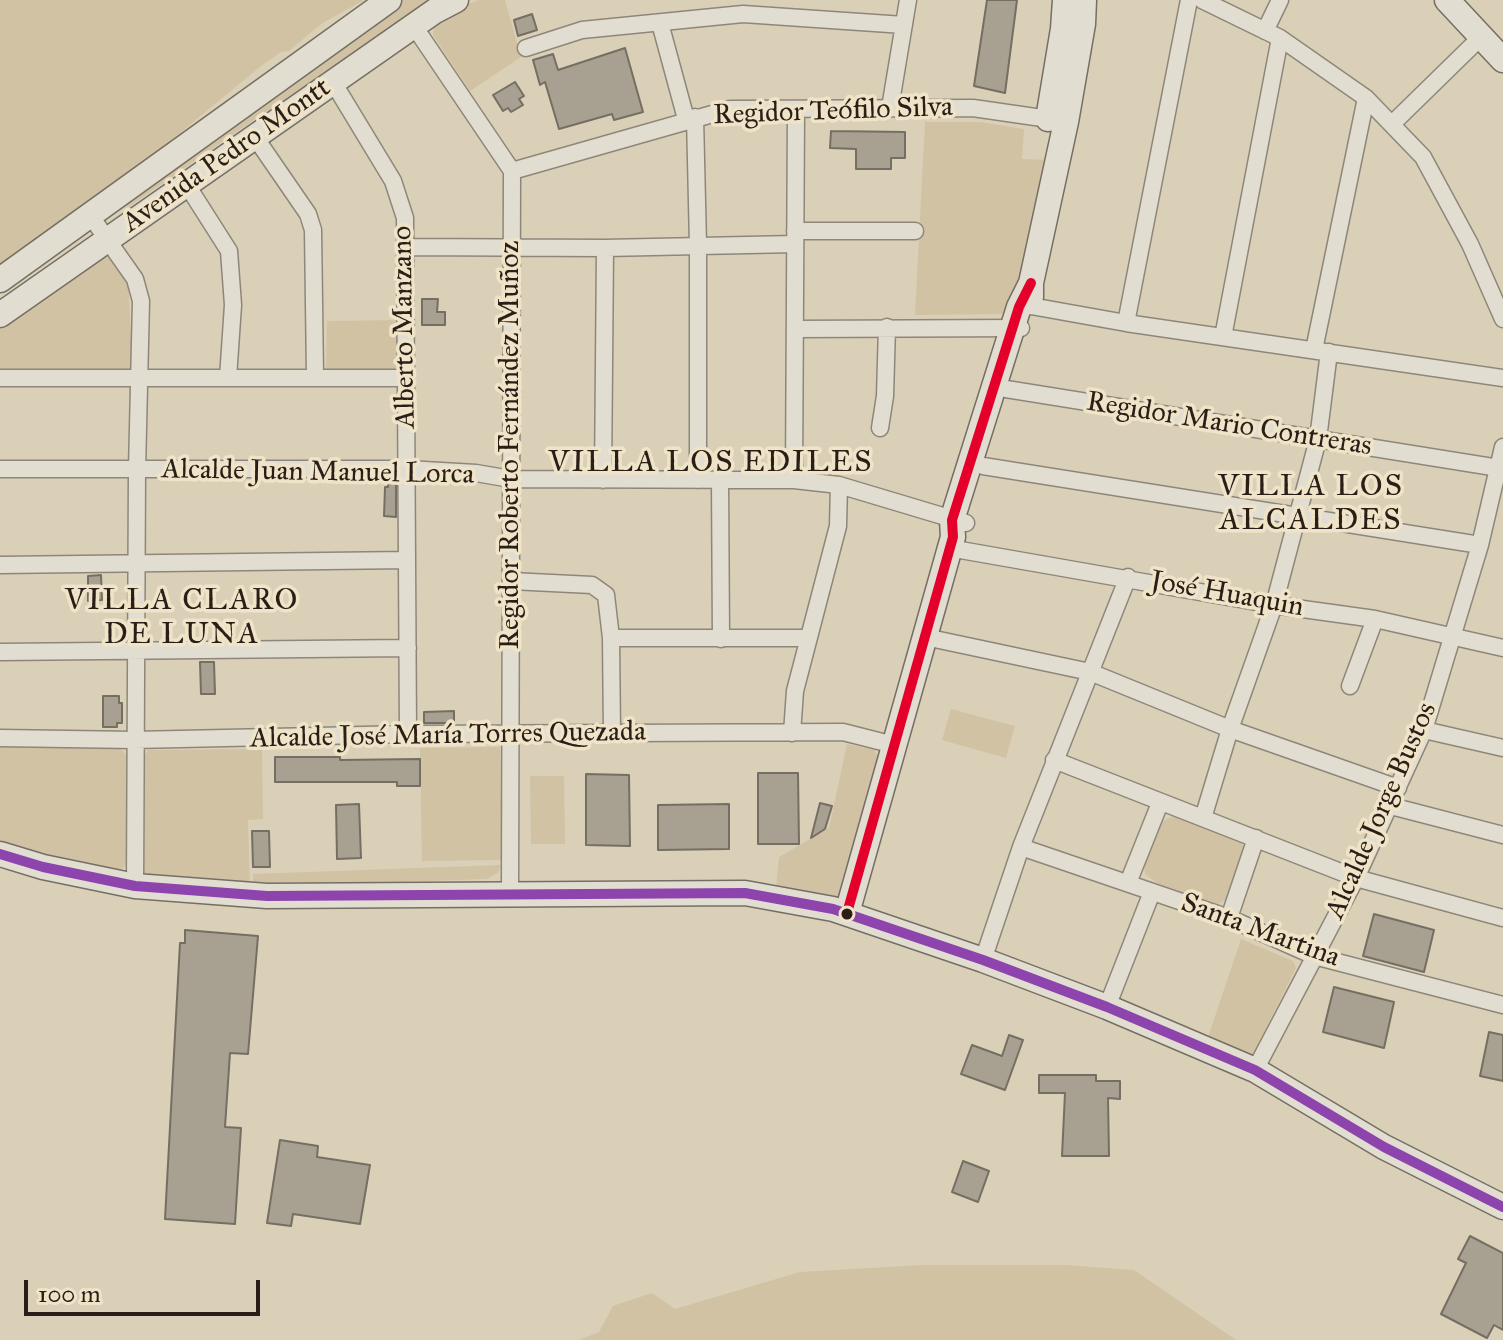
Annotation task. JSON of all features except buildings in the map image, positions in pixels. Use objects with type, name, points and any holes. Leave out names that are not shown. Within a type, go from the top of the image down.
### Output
[{"type":"main road","name":"Avenida Pedro Montt","points":[[0,280],[389,0]]},
{"type":"main road","name":"Avenida Pedro Montt","points":[[0,315],[435,11],[456,0]]},
{"type":"main road","points":[[1057,121],[1065,0]]},
{"type":"main road","points":[[955,532],[983,466],[1006,389],[1024,311],[1057,121],[1083,24],[1084,0]]},
{"type":"main road","points":[[1447,0],[1503,60]]},
{"type":"main road","points":[[847,913],[955,532],[1024,311]]},
{"type":"main road","points":[[0,854],[43,867],[135,886],[267,896],[745,893],[847,913],[1107,1007],[1255,1070],[1384,1147],[1503,1207]]},
{"type":"street","points":[[890,108],[908,0]]},
{"type":"street","points":[[1126,323],[1189,0]]},
{"type":"street","points":[[1202,0],[1272,35],[1366,98],[1392,124],[1423,157],[1448,200],[1503,319]]},
{"type":"street","points":[[1223,337],[1280,0]]},
{"type":"street","points":[[526,48],[582,30],[743,14],[904,25]]},
{"type":"street","points":[[660,23],[691,118],[698,245],[698,480]]},
{"type":"street","points":[[414,26],[512,171]]},
{"type":"street","points":[[1392,124],[1482,36]]},
{"type":"street","name":"Alberto Manzano","points":[[333,82],[393,181],[405,218],[408,734]]},
{"type":"street","points":[[1203,818],[1230,729],[1274,605],[1318,439],[1321,351],[1366,98]]},
{"type":"street","name":"Regidor Teófilo Silva","points":[[512,171],[730,109],[973,108],[1057,121]]},
{"type":"street","points":[[794,480],[796,109]]},
{"type":"street","points":[[255,137],[308,214],[313,230],[315,377]]},
{"type":"street","name":"Regidor Roberto Fernández Muñoz","points":[[510,893],[512,171]]},
{"type":"street","points":[[187,185],[229,251],[233,305],[228,378]]},
{"type":"street","points":[[90,215],[135,279],[141,301],[134,740],[135,886]]},
{"type":"street","points":[[406,247],[605,248],[915,231]]},
{"type":"street","points":[[603,480],[605,248]]},
{"type":"street","points":[[795,329],[887,327],[1024,311],[1503,378]]},
{"type":"street","points":[[880,428],[885,396],[887,327]]},
{"type":"street","points":[[0,378],[406,378]]},
{"type":"street","name":"Regidor Mario Contreras","points":[[1006,389],[1499,468]]},
{"type":"street","name":"Alcalde Jorge Bustos","points":[[1255,1070],[1356,878],[1424,730],[1480,545],[1503,447]]},
{"type":"street","points":[[983,466],[1480,545]]},
{"type":"street","name":"Alcalde Juan Manuel Lorca","points":[[0,469],[407,469],[476,473],[511,479],[794,480],[839,485],[955,532]]},
{"type":"street","points":[[720,479],[721,639]]},
{"type":"street","points":[[792,733],[795,691],[838,526],[839,485]]},
{"type":"street","name":"José Huaquin","points":[[955,532],[1128,577],[1274,605],[1375,619],[1503,648]]},
{"type":"street","points":[[0,565],[407,560]]},
{"type":"street","points":[[983,960],[1021,847],[1128,577]]},
{"type":"street","points":[[511,581],[598,587],[608,600],[612,734]]},
{"type":"street","points":[[1350,686],[1375,619]]},
{"type":"street","points":[[925,637],[1090,672],[1230,729],[1398,788]]},
{"type":"street","points":[[611,638],[807,638]]},
{"type":"street","points":[[0,652],[408,648]]},
{"type":"street","points":[[1424,730],[1503,748]]},
{"type":"street","name":"Alcalde José María Torres Quezada","points":[[0,738],[134,740],[408,734],[843,732],[894,745]]},
{"type":"street","points":[[1054,760],[1356,878],[1503,918]]},
{"type":"street","points":[[1128,883],[1160,803]]},
{"type":"street","points":[[1391,806],[1503,835]]},
{"type":"street","points":[[1229,918],[1256,838]]},
{"type":"street","name":"Santa Martina","points":[[1021,847],[1229,918],[1314,956],[1503,1005]]},
{"type":"street","points":[[1107,1007],[1152,892]]},
{"type":"shaded area","points":[[0,0],[364,0],[321,24],[289,51],[281,52],[261,66],[82,214],[0,275]]},
{"type":"shaded area","points":[[403,0],[438,0],[255,119],[130,206],[125,206],[123,198]]},
{"type":"shaded area","points":[[478,0],[505,0],[521,57],[470,91],[433,35],[434,25],[443,15]]},
{"type":"shaded area","points":[[925,122],[980,122],[1024,129],[1022,159],[1051,160],[1028,286],[1012,290],[1004,314],[915,315]]},
{"type":"shaded area","points":[[100,256],[111,258],[128,280],[133,374],[0,374],[0,324]]},
{"type":"shaded area","points":[[404,320],[404,370],[397,373],[330,372],[326,368],[327,321]]},
{"type":"shaded area","points":[[951,709],[1015,726],[1006,758],[942,740]]},
{"type":"shaded area","points":[[0,743],[118,747],[127,755],[128,863],[120,870],[57,860],[0,842]]},
{"type":"shaded area","points":[[847,744],[874,750],[879,757],[842,900],[776,887],[779,857],[829,828]]},
{"type":"shaded area","points":[[500,747],[502,860],[422,861],[420,748]]},
{"type":"shaded area","points":[[262,749],[263,819],[248,820],[250,886],[149,882],[141,868],[141,758],[149,750]]},
{"type":"shaded area","points":[[530,776],[564,776],[565,844],[531,844]]},
{"type":"shaded area","points":[[1173,816],[1241,842],[1245,852],[1226,900],[1218,904],[1157,883],[1145,874],[1144,863],[1161,822]]},
{"type":"shaded area","points":[[501,865],[498,873],[487,879],[253,887],[253,874]]},
{"type":"shaded area","points":[[1241,939],[1293,961],[1296,968],[1253,1054],[1208,1037]]},
{"type":"shaded area","points":[[924,1265],[1066,1265],[1134,1270],[1236,1340],[579,1340],[599,1332],[613,1306],[652,1293],[675,1309],[800,1272]]},
{"type":"transit line","points":[[847,913],[953,537],[952,520],[1019,307],[1031,283]]},
{"type":"transit line","points":[[0,854],[43,867],[135,886],[267,896],[745,893],[833,909],[983,960],[1107,1007],[1255,1070],[1384,1147],[1503,1207]]},
{"type":"district","name":"VILLA LOS EDILES","points":[[711,464]]},
{"type":"district","name":"VILLA LOS ALCALDES","points":[[1311,505]]},
{"type":"district","name":"VILLA CLARO DE LUNA","points":[[182,619]]}]
